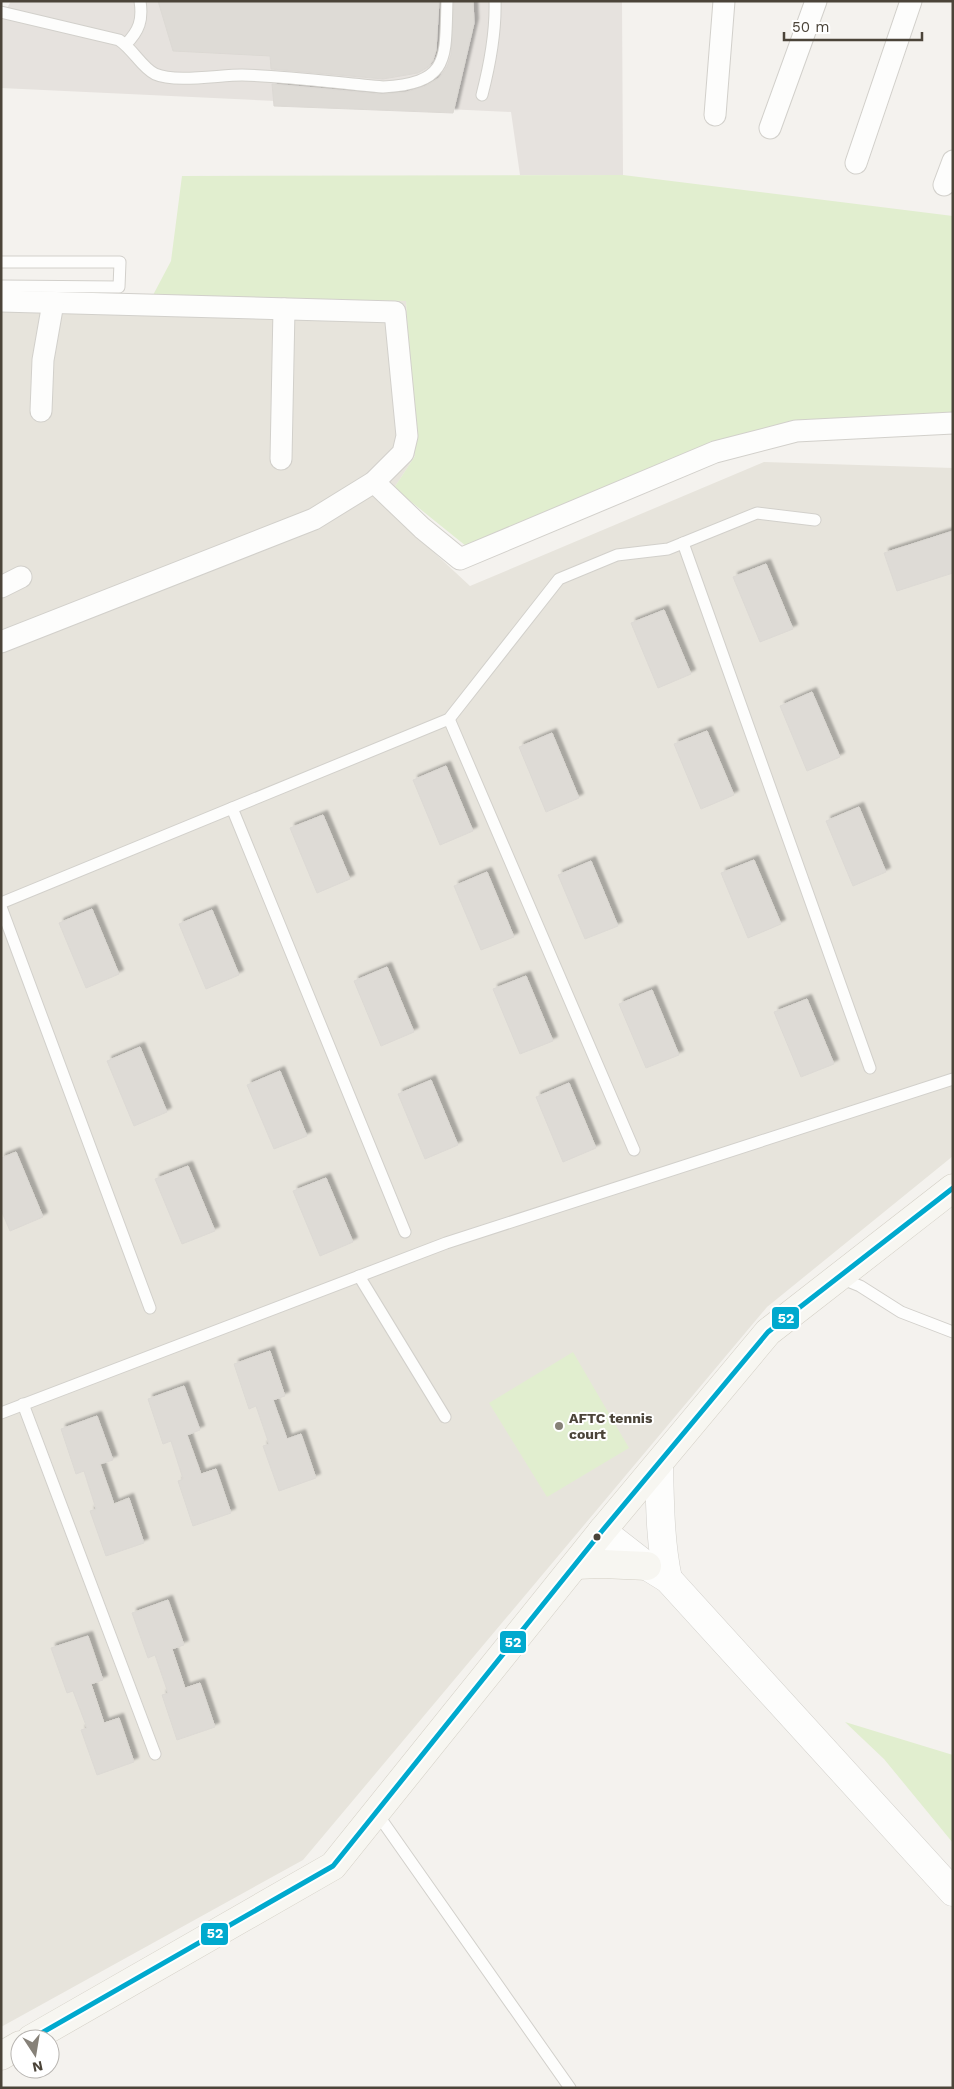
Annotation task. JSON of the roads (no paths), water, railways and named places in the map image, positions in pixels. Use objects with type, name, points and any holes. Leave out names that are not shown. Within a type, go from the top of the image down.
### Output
[{"type":"main road","points":[[48,2029],[333,1866],[602,1531],[768,1332],[953,1188]]},
{"type":"main road","points":[[576,1565],[602,1564],[658,1573]]},
{"type":"street","points":[[715,115],[724,1]]},
{"type":"street","points":[[770,128],[816,1]]},
{"type":"street","points":[[856,163],[911,1]]},
{"type":"street","points":[[944,185],[953,161]]},
{"type":"street","points":[[1,301],[395,312],[407,436],[403,453],[374,482],[314,518],[1,642]]},
{"type":"street","points":[[41,411],[44,360],[53,303]]},
{"type":"street","points":[[281,459],[284,309]]},
{"type":"street","points":[[374,482],[422,528],[460,559],[715,452],[796,431],[953,423]]},
{"type":"street","points":[[1,587],[21,577]]},
{"type":"street","points":[[658,1573],[663,1553],[660,1523],[659,1465]]},
{"type":"street","points":[[602,1531],[658,1573],[953,1892]]},
{"type":"lane","points":[[126,44],[140,26],[142,17],[140,1]]},
{"type":"lane","points":[[1,12],[109,36],[126,44],[153,74],[166,78],[243,75],[383,87],[405,86],[421,82],[434,73],[443,60],[446,41],[447,1]]},
{"type":"lane","points":[[482,95],[496,27],[495,1]]},
{"type":"lane","points":[[1,262],[120,262],[119,287],[1,286]]},
{"type":"lane","points":[[1,903],[449,719],[560,579],[617,555],[668,549],[757,514],[815,520]]},
{"type":"lane","points":[[683,544],[870,1068]]},
{"type":"lane","points":[[449,719],[634,1150]]},
{"type":"lane","points":[[232,808],[405,1232]]},
{"type":"lane","points":[[1,907],[150,1308]]},
{"type":"lane","points":[[1,1413],[455,1240],[953,1079]]},
{"type":"lane","points":[[359,1276],[445,1417]]},
{"type":"lane","points":[[839,1277],[860,1286],[901,1312],[953,1332]]},
{"type":"lane","points":[[23,1404],[155,1754]]},
{"type":"lane","points":[[376,1812],[570,2088]]},
{"type":"place","name":"AFTC tennis court","points":[[559,1426]]}]
